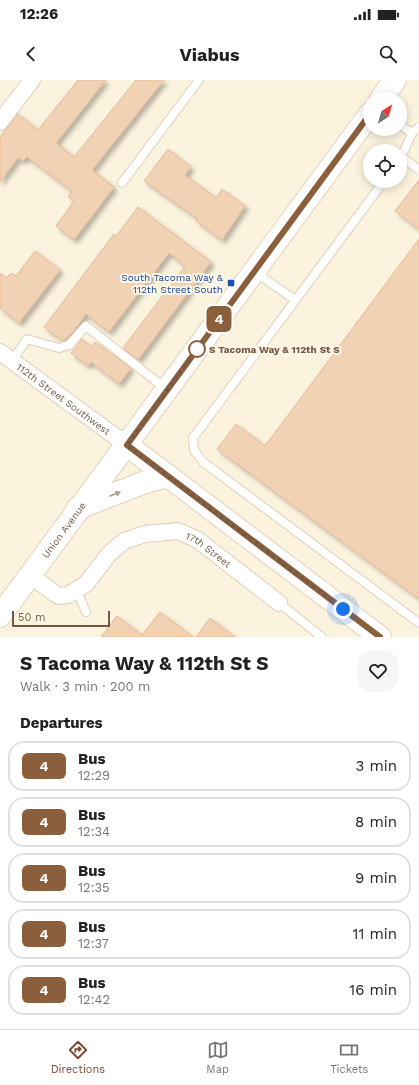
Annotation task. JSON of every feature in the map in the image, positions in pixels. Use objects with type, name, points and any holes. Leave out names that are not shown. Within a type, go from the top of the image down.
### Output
[{"type":"street","points":[[0,122],[32,80]]},
{"type":"street","points":[[386,92],[395,80]]},
{"type":"street","name":"Union Avenue","points":[[0,616],[78,508],[127,445],[363,123]]},
{"type":"street","name":"112th Street Southwest","points":[[6,357],[127,445]]},
{"type":"street","points":[[127,445],[380,637]]},
{"type":"street","points":[[78,508],[168,476]]},
{"type":"street","name":"17th Street","points":[[30,575],[59,596],[68,595],[77,591],[91,579],[109,554],[121,544],[145,534],[172,530],[183,532],[198,540],[278,603]]},
{"type":"lane","points":[[122,182],[199,80]]},
{"type":"lane","points":[[407,144],[412,133],[419,127]]},
{"type":"lane","points":[[407,130],[412,133]]},
{"type":"lane","points":[[407,162],[419,170]]},
{"type":"lane","points":[[379,188],[193,438],[194,450],[203,462],[419,623]]},
{"type":"lane","points":[[254,271],[295,300]]},
{"type":"lane","points":[[6,357],[27,339],[59,348],[69,345],[86,326],[167,390]]},
{"type":"lane","points":[[77,591],[86,612]]},
{"type":"lane","name":"17th Street","points":[[278,603],[322,637]]},
{"type":"building","points":[[78,80],[106,80],[56,143],[74,157],[136,80],[164,80],[92,170],[114,187],[74,240],[56,226],[74,201],[68,197],[72,191],[27,157],[23,161],[18,158],[0,182],[0,137],[18,114],[38,130]]},
{"type":"building","points":[[168,149],[191,167],[185,175],[216,198],[222,189],[245,206],[222,240],[196,221],[198,219],[144,181]]},
{"type":"building","points":[[419,180],[419,229],[395,211]]},
{"type":"building","points":[[138,207],[211,262],[138,360],[123,348],[185,266],[169,253],[109,332],[86,314],[73,332],[63,341],[44,327],[114,234],[116,236]]},
{"type":"building","points":[[419,239],[419,599],[217,449],[236,424],[265,446]]},
{"type":"building","points":[[35,251],[60,270],[19,323],[0,308],[0,273],[7,278],[11,273],[16,276]]},
{"type":"building","points":[[82,339],[92,347],[95,342],[131,368],[119,384],[91,362],[88,366],[71,353]]},
{"type":"building","points":[[160,612],[193,637],[101,637],[117,616],[142,635]]},
{"type":"building","points":[[210,618],[235,637],[196,637]]},
{"type":"bus line","name":"4","points":[[363,124],[127,445],[380,637]]},
{"type":"place","name":"South Tacoma Way & 112th Street South","points":[[231,283]]},
{"type":"place","name":"S Tacoma Way & 112th St S","points":[[197,349]]},
{"type":"route","points":[[197,349],[127,445],[343,609]]}]
